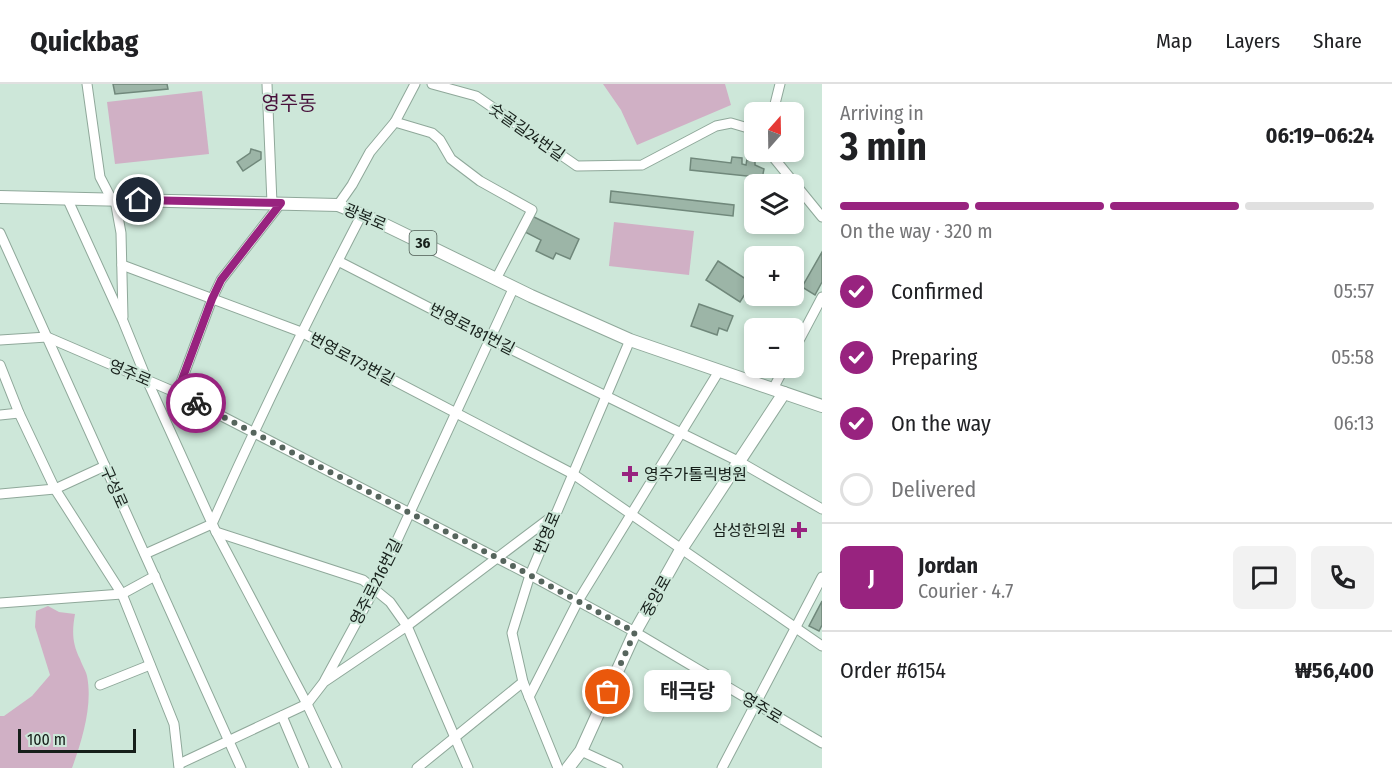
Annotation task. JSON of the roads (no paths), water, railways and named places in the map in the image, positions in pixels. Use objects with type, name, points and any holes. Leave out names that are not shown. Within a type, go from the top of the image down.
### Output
[{"type":"main road","name":"광복로","points":[[0,197],[338,206],[362,214],[496,279],[630,340],[822,406]]},
{"type":"main road","name":"중앙로","points":[[568,768],[581,751],[635,632],[682,548],[740,462],[778,391]]},
{"type":"street","points":[[177,393],[221,280],[277,203],[267,84]]},
{"type":"street","points":[[338,206],[370,152],[395,122],[414,84]]},
{"type":"street","name":"숫골길24번길","points":[[432,84],[476,96],[577,166],[642,165],[716,126],[731,123],[744,127]]},
{"type":"street","points":[[776,102],[780,84]]},
{"type":"street","points":[[88,85],[100,177],[114,200],[121,233],[123,321]]},
{"type":"street","points":[[395,122],[432,133],[440,140],[450,159],[480,181],[532,210],[496,279]]},
{"type":"street","points":[[777,162],[822,217]]},
{"type":"street","points":[[67,198],[214,528],[307,704],[337,768]]},
{"type":"street","points":[[214,528],[252,433],[362,214]]},
{"type":"street","name":"구성로","points":[[0,233],[241,768]]},
{"type":"street","name":"번영로181번길","points":[[338,261],[606,396]]},
{"type":"street","name":"번영로173번길","points":[[122,265],[301,332],[573,474]]},
{"type":"street","name":"영주로216번길","points":[[324,682],[375,588],[514,287]]},
{"type":"street","points":[[804,331],[822,297]]},
{"type":"street","name":"영주로","points":[[0,340],[47,337],[177,393],[578,601],[635,632],[822,743]]},
{"type":"street","name":"번영로","points":[[558,768],[523,682],[512,633],[530,575],[630,340]]},
{"type":"street","points":[[0,365],[54,489],[122,594],[174,724],[179,766],[307,704],[324,682],[407,626],[556,514]]},
{"type":"street","points":[[529,697],[578,601],[719,371]]},
{"type":"street","points":[[778,391],[781,378]]},
{"type":"street","points":[[606,396],[740,462],[822,509]]},
{"type":"street","points":[[0,415],[19,413]]},
{"type":"street","points":[[0,494],[54,489],[105,466]]},
{"type":"street","points":[[573,474],[822,646]]},
{"type":"street","points":[[145,554],[214,528],[363,580],[390,602],[407,626],[468,768]]},
{"type":"street","points":[[0,603],[122,594],[154,576]]},
{"type":"street","points":[[722,768],[822,577]]},
{"type":"street","points":[[100,685],[150,665]]},
{"type":"street","points":[[417,768],[523,682]]},
{"type":"street","points":[[282,716],[304,768]]},
{"type":"street","points":[[581,751],[618,768]]},
{"type":"place","name":"영주가톨릭병원","points":[[630,474]]},
{"type":"place","name":"삼성한의원","points":[[799,530]]},
{"type":"place","name":"태극당","points":[[608,692]]},
{"type":"district","name":"영주동","points":[[289,103]]}]
